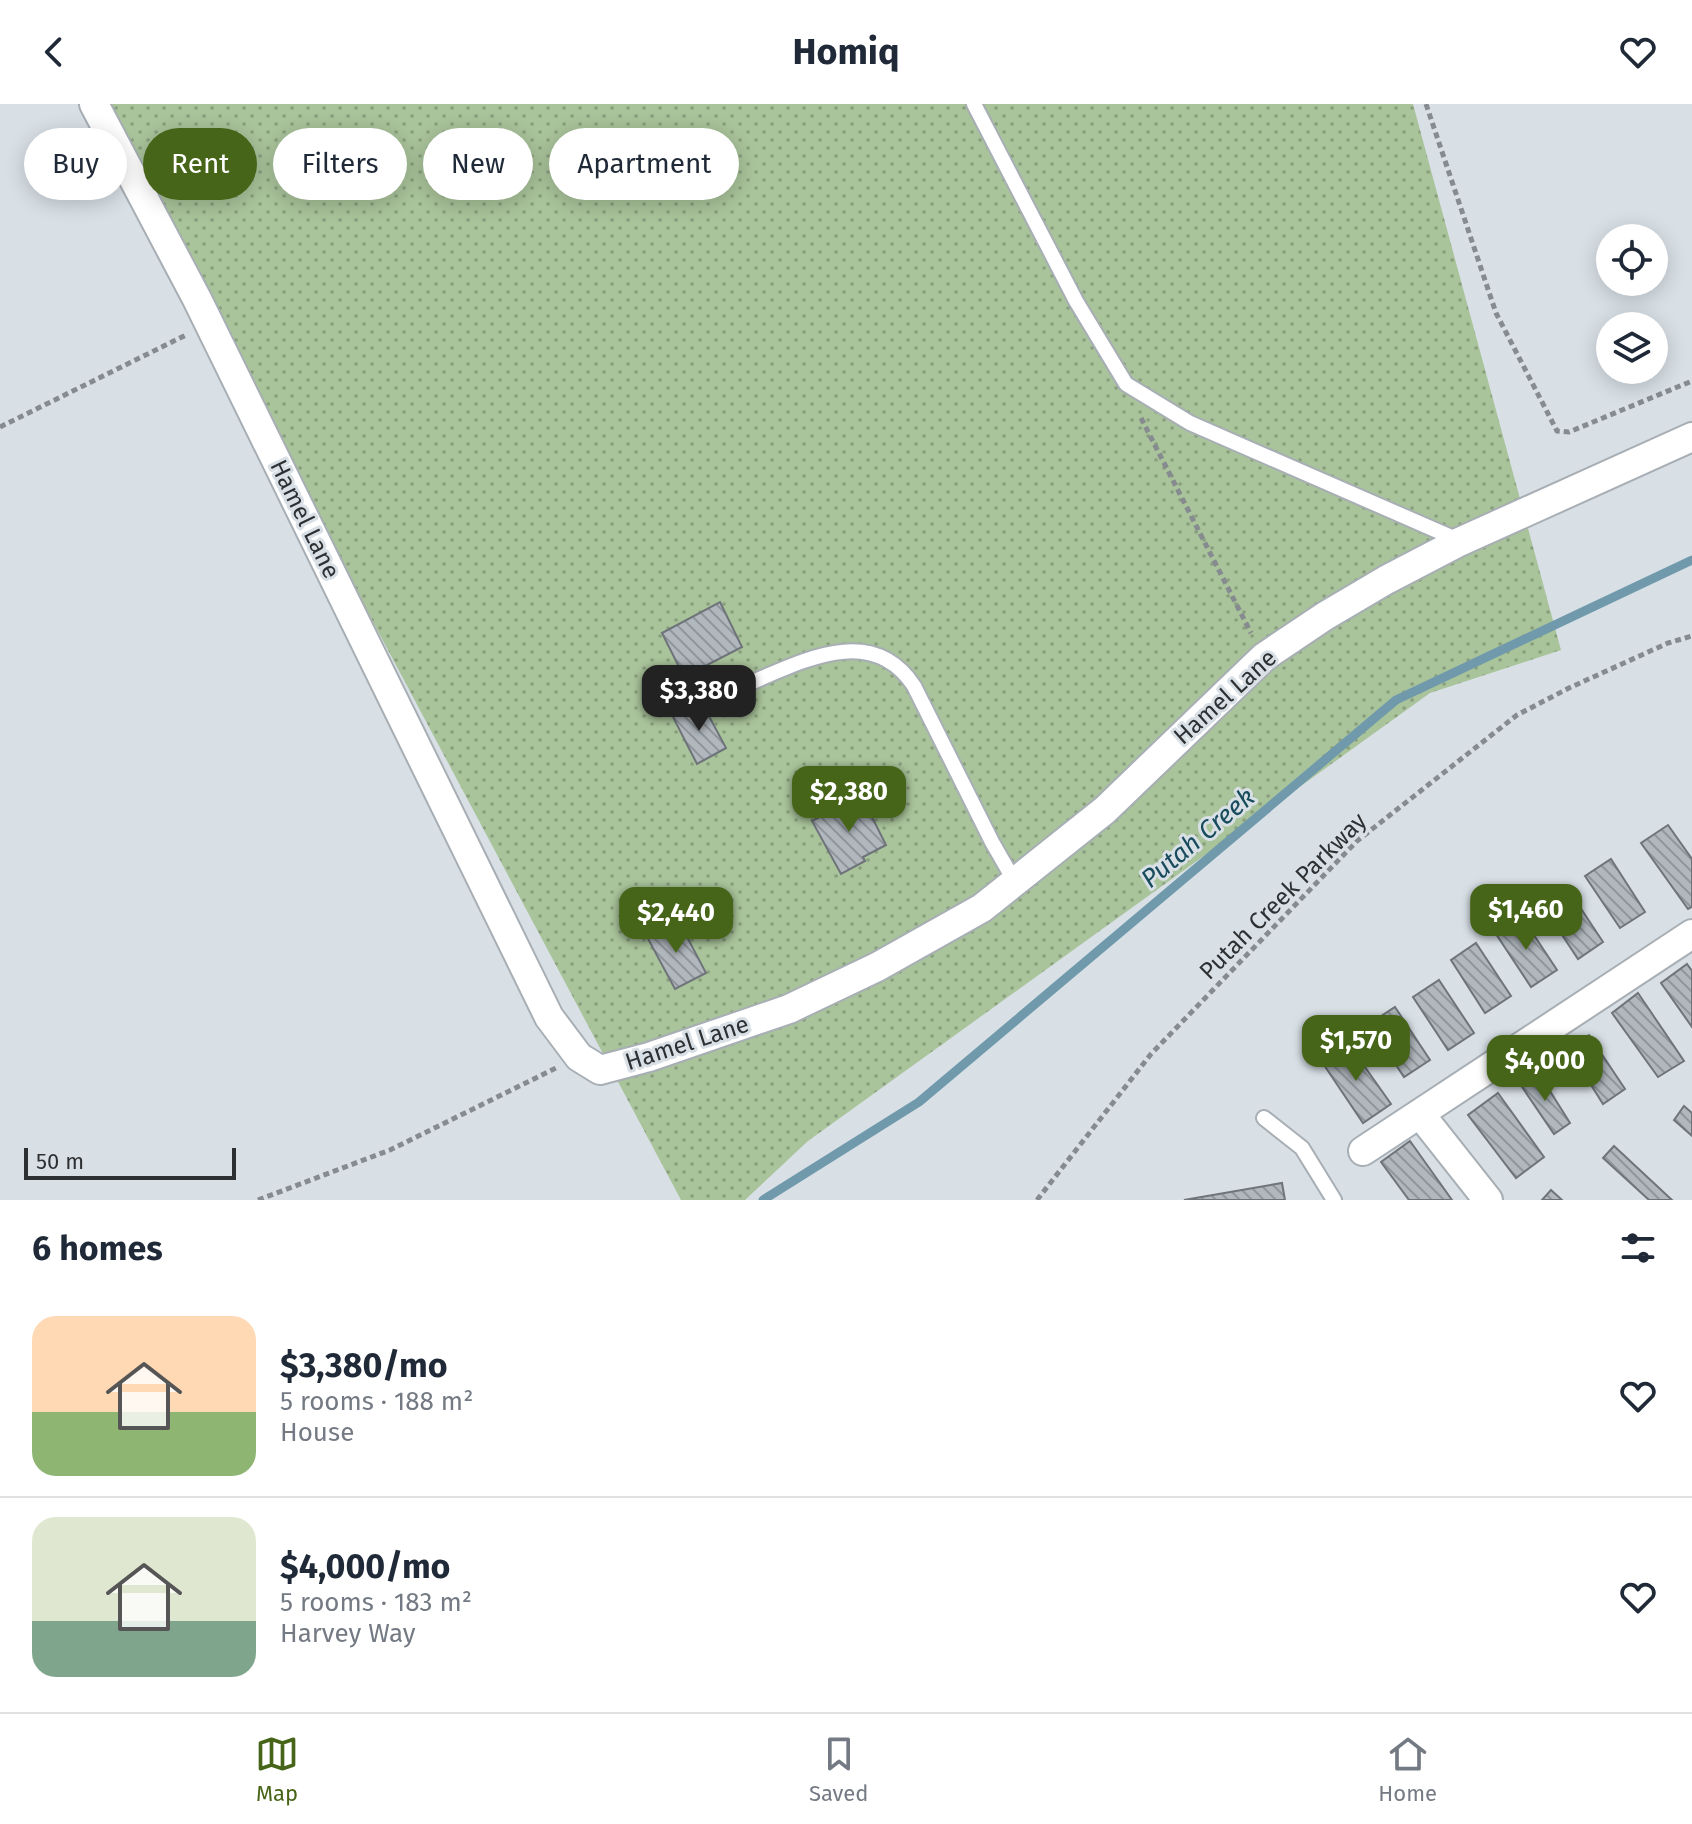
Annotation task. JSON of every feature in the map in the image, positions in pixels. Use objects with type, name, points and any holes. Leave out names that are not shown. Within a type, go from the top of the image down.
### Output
[{"type":"street","name":"Hamel Lane","points":[[94,104],[209,324],[549,1017],[579,1057],[600,1070],[649,1057],[789,1009],[877,967],[982,908],[1105,810],[1264,657],[1374,587],[1457,543],[1692,437]]},
{"type":"street","points":[[1363,1151],[1692,934]]},
{"type":"street","points":[[1420,1114],[1488,1200]]},
{"type":"lane","points":[[974,104],[1076,301],[1126,384],[1190,423],[1449,536],[1457,543]]},
{"type":"lane","points":[[743,686],[822,654],[873,651],[892,660],[914,686],[1015,882]]},
{"type":"lane","points":[[1264,1118],[1302,1148],[1334,1200]]},
{"type":"path","points":[[1426,104],[1496,313],[1557,431],[1569,432],[1692,381]]},
{"type":"path","points":[[0,427],[209,324]]},
{"type":"path","points":[[1126,384],[1165,469],[1264,657]]},
{"type":"path","name":"Putah Creek Parkway","points":[[1037,1200],[1151,1054],[1357,841],[1517,715],[1668,643],[1692,636]]},
{"type":"path","points":[[258,1200],[390,1150],[579,1057]]},
{"type":"green space","points":[[97,104],[1413,104],[1561,650],[1430,693],[808,1141],[745,1200],[681,1200],[148,200],[257,200],[257,128],[143,128],[143,190],[127,160],[127,128],[110,128]]},
{"type":"building","points":[[720,602],[742,647],[684,677],[662,633]]},
{"type":"building","points":[[702,703],[726,748],[697,764],[673,717]]},
{"type":"building","points":[[861,795],[886,845],[841,874],[812,821]]},
{"type":"building","points":[[1668,825],[1692,859],[1692,907],[1688,909],[1641,843]]},
{"type":"building","points":[[1611,859],[1645,912],[1620,928],[1585,876]]},
{"type":"building","points":[[1568,889],[1603,942],[1578,959],[1543,906]]},
{"type":"building","points":[[1522,917],[1557,970],[1531,987],[1496,934]]},
{"type":"building","points":[[671,922],[678,936],[685,933],[706,973],[675,989],[646,935]]},
{"type":"building","points":[[1476,943],[1511,996],[1485,1013],[1451,960]]},
{"type":"building","points":[[1687,964],[1692,971],[1692,1027],[1661,983]]},
{"type":"building","points":[[1439,980],[1474,1033],[1448,1050],[1413,997]]},
{"type":"building","points":[[1638,993],[1684,1061],[1658,1077],[1612,1013]]},
{"type":"building","points":[[1395,1007],[1430,1060],[1404,1077],[1369,1024]]},
{"type":"building","points":[[1589,1035],[1625,1089],[1603,1104],[1568,1048]]},
{"type":"building","points":[[1348,1043],[1391,1104],[1363,1123],[1322,1062]]},
{"type":"building","points":[[1538,1072],[1570,1123],[1554,1134],[1520,1084]]},
{"type":"building","points":[[1498,1093],[1544,1157],[1516,1178],[1468,1115]]},
{"type":"building","points":[[1684,1106],[1692,1113],[1692,1136],[1674,1120]]},
{"type":"building","points":[[1410,1141],[1452,1200],[1409,1200],[1381,1162]]},
{"type":"building","points":[[1614,1146],[1672,1200],[1649,1200],[1603,1158]]},
{"type":"building","points":[[1282,1183],[1285,1200],[1184,1200]]},
{"type":"building","points":[[1551,1190],[1562,1200],[1542,1200]]},
{"type":"waterway","name":"Putah Creek","points":[[763,1200],[919,1102],[1396,700],[1692,560]]}]
